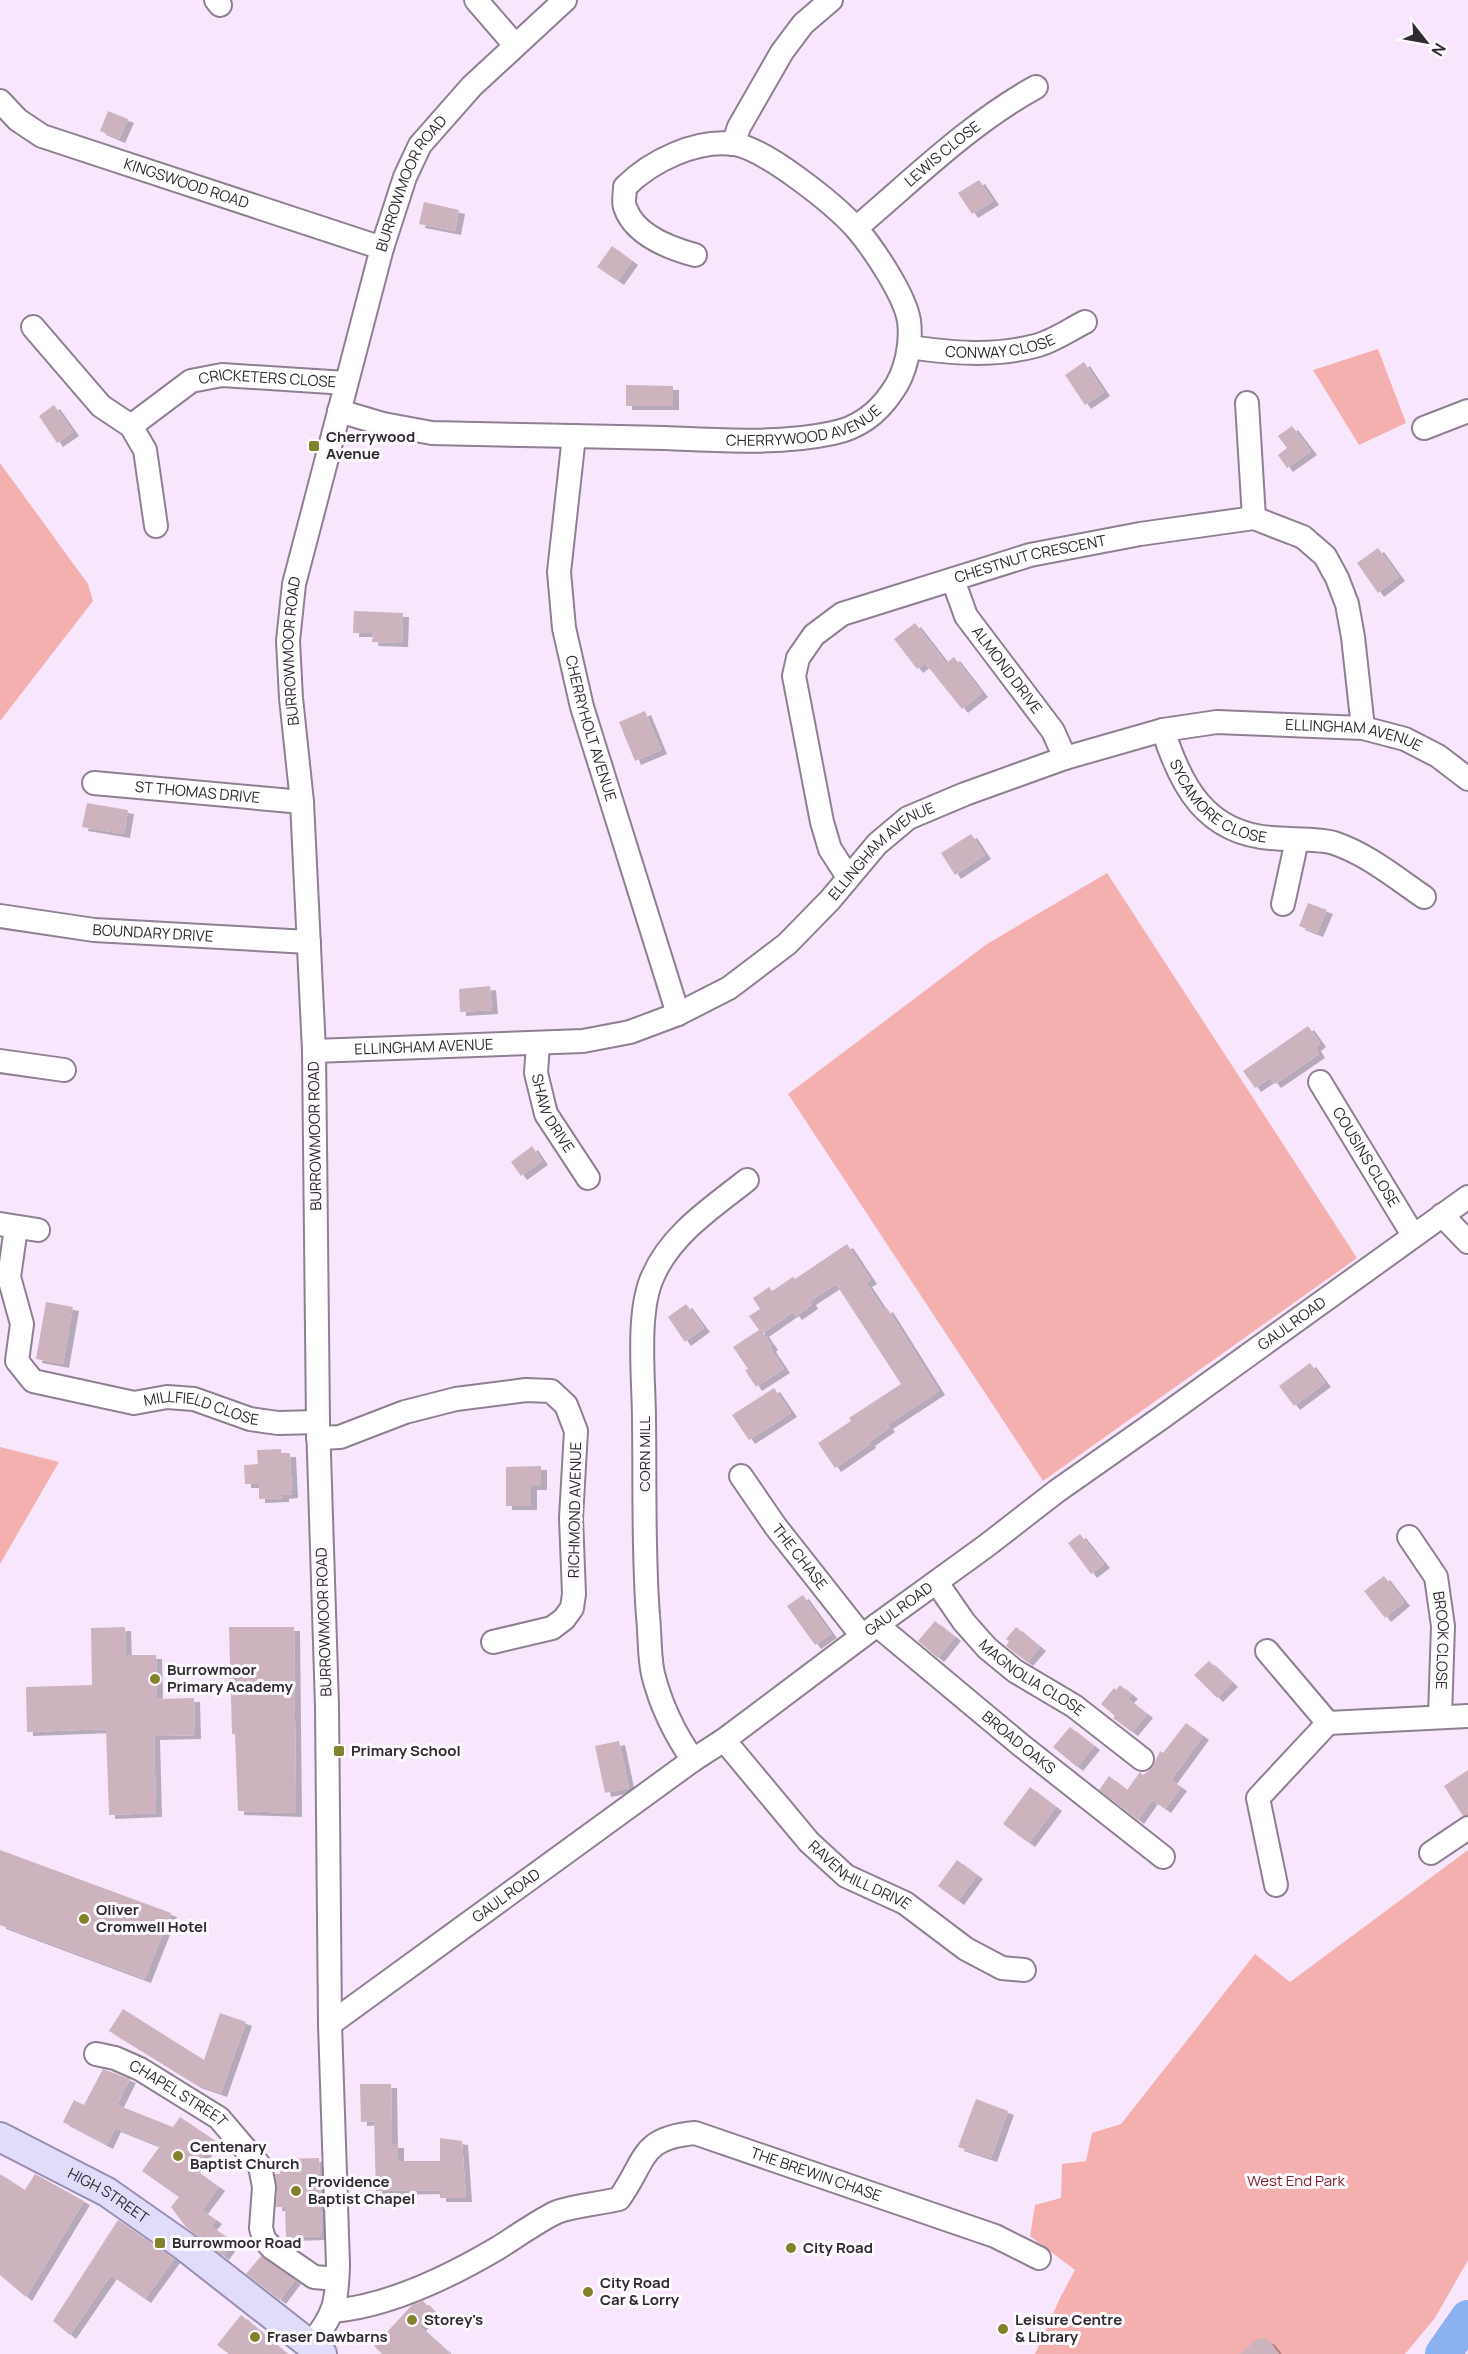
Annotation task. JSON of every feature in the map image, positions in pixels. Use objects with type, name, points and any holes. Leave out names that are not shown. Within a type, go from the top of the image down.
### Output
[{"type":"main road","name":"HIGH STREET","points":[[0,2137],[107,2192],[184,2246],[317,2349]]},
{"type":"street","points":[[476,0],[515,45]]},
{"type":"street","name":"BURROWMOOR ROAD","points":[[317,2349],[333,2311],[337,2278],[330,2024],[327,1706],[318,1430],[314,1051],[302,802],[291,698],[288,641],[294,584],[382,248],[405,177],[420,145],[472,86],[565,0]]},
{"type":"street","points":[[695,255],[668,247],[640,230],[624,206],[625,188],[638,174],[669,157],[696,147],[733,144],[739,127],[782,52],[803,24],[831,0]]},
{"type":"street","name":"LEWIS CLOSE","points":[[856,228],[964,135],[1005,104],[1036,87]]},
{"type":"street","name":"KINGSWOOD ROAD","points":[[0,101],[18,120],[42,136],[382,248]]},
{"type":"street","name":"CHERRYWOOD AVENUE","points":[[339,411],[382,424],[432,434],[770,441],[834,433],[862,422],[882,408],[903,372],[909,347],[909,321],[903,303],[893,283],[856,228],[797,176],[748,148],[733,144]]},
{"type":"street","name":"CONWAY CLOSE","points":[[909,347],[946,353],[993,354],[1037,346],[1085,322]]},
{"type":"street","points":[[33,327],[101,405],[131,426],[145,450],[156,526]]},
{"type":"street","name":"CRICKETERS CLOSE","points":[[131,426],[191,381],[222,375],[346,383]]},
{"type":"street","points":[[1248,403],[1254,518]]},
{"type":"street","points":[[1424,428],[1468,411]]},
{"type":"street","name":"CHERRYHOLT AVENUE","points":[[574,436],[559,572],[564,627],[582,707],[678,1014]]},
{"type":"street","name":"CHESTNUT CRESCENT","points":[[848,877],[830,849],[822,822],[794,676],[798,658],[814,635],[842,614],[1030,555],[1140,534],[1254,518],[1303,537],[1325,556],[1347,604],[1363,728]]},
{"type":"street","name":"ALMOND DRIVE","points":[[953,580],[966,616],[1053,731],[1065,758]]},
{"type":"street","name":"ELLINGHAM AVENUE","points":[[314,1051],[583,1041],[630,1032],[678,1014],[729,988],[787,944],[830,900],[877,844],[908,818],[965,794],[1065,758],[1163,730],[1217,722],[1363,728],[1405,739],[1438,756],[1468,779]]},
{"type":"street","name":"SYCAMORE CLOSE","points":[[1163,730],[1172,759],[1188,790],[1208,815],[1251,836],[1332,842],[1362,855],[1424,897]]},
{"type":"street","name":"ST THOMAS DRIVE","points":[[93,783],[302,802]]},
{"type":"street","points":[[1283,904],[1297,840]]},
{"type":"street","name":"BOUNDARY DRIVE","points":[[0,916],[94,930],[309,942]]},
{"type":"street","name":"SHAW DRIVE","points":[[538,1043],[536,1073],[546,1114],[588,1178]]},
{"type":"street","points":[[0,1061],[64,1070]]},
{"type":"street","name":"COUSINS CLOSE","points":[[1320,1082],[1413,1235]]},
{"type":"street","name":"CORN MILL","points":[[693,1760],[676,1736],[662,1706],[652,1672],[645,1572],[643,1343],[646,1300],[651,1278],[661,1260],[694,1222],[747,1180]]},
{"type":"street","name":"GAUL ROAD","points":[[330,2024],[693,1760],[724,1740],[869,1630],[937,1583],[1057,1491],[1161,1419],[1468,1197]]},
{"type":"street","points":[[1442,1215],[1468,1242]]},
{"type":"street","name":"MILLFIELD CLOSE","points":[[18,1227],[9,1277],[22,1324],[17,1361],[33,1382],[134,1403],[167,1397],[194,1399],[249,1419],[318,1430]]},
{"type":"street","name":"RICHMOND AVENUE","points":[[318,1430],[340,1437],[405,1412],[456,1399],[526,1390],[551,1391],[566,1405],[576,1431],[571,1518],[574,1594],[572,1608],[564,1619],[552,1628],[493,1642]]},
{"type":"street","name":"THE CHASE","points":[[741,1476],[776,1527],[869,1630]]},
{"type":"street","name":"BROOK CLOSE","points":[[1409,1537],[1437,1577],[1443,1626],[1440,1716]]},
{"type":"street","name":"MAGNOLIA CLOSE","points":[[937,1583],[964,1622],[994,1654],[1015,1671],[1074,1706],[1142,1759]]},
{"type":"street","name":"BROAD OAKS","points":[[869,1630],[1163,1857]]},
{"type":"street","points":[[1267,1651],[1328,1723]]},
{"type":"street","points":[[1276,1885],[1258,1798],[1328,1723],[1468,1716]]},
{"type":"street","name":"RAVENHILL DRIVE","points":[[724,1740],[809,1842],[846,1876],[906,1903],[966,1949],[1002,1968],[1024,1970]]},
{"type":"street","points":[[1431,1852],[1468,1828]]},
{"type":"street","name":"CHAPEL STREET","points":[[96,2054],[115,2058],[140,2069],[219,2118],[260,2166],[264,2187],[261,2228],[264,2239],[272,2248],[314,2277],[337,2278]]},
{"type":"street","name":"THE BREWIN CHASE","points":[[333,2311],[379,2304],[474,2262],[556,2213],[619,2199],[633,2179],[643,2156],[656,2143],[672,2135],[695,2133],[996,2236],[1039,2258]]},
{"type":"green space","points":[[1378,349],[1406,423],[1359,445],[1313,370]]},
{"type":"green space","points":[[0,463],[88,584],[93,601],[0,721]]},
{"type":"green space","points":[[1107,873],[1357,1258],[1043,1481],[788,1094],[987,944]]},
{"type":"green space","points":[[0,1447],[59,1462],[0,1564]]},
{"type":"green space","name":"West End Park","points":[[1468,1850],[1468,2260],[1435,2318],[1405,2354],[1035,2354],[1075,2270],[1030,2236],[1035,2205],[1061,2198],[1062,2164],[1086,2161],[1092,2133],[1121,2124],[1255,1954],[1290,1982]]},
{"type":"building","points":[[108,111],[128,119],[119,139],[100,131]]},
{"type":"building","points":[[979,180],[993,201],[972,214],[958,193]]},
{"type":"building","points":[[424,202],[459,210],[455,231],[419,224]]},
{"type":"building","points":[[612,246],[632,261],[618,281],[597,267]]},
{"type":"building","points":[[1084,362],[1104,392],[1085,405],[1065,375]]},
{"type":"building","points":[[626,385],[673,386],[673,406],[626,406]]},
{"type":"building","points":[[54,405],[73,432],[57,443],[39,416]]},
{"type":"building","points":[[1292,426],[1311,451],[1287,468],[1278,455],[1287,448],[1278,436]]},
{"type":"building","points":[[1378,548],[1399,577],[1378,593],[1357,563]]},
{"type":"building","points":[[354,611],[403,613],[402,643],[372,642],[373,633],[353,633]]},
{"type":"building","points":[[915,623],[946,663],[954,657],[982,693],[962,709],[925,663],[917,669],[894,639]]},
{"type":"building","points":[[645,711],[661,750],[635,761],[619,722]]},
{"type":"building","points":[[87,803],[128,810],[124,834],[82,827]]},
{"type":"building","points":[[971,834],[985,855],[955,875],[941,853]]},
{"type":"building","points":[[1308,903],[1327,910],[1317,933],[1299,926]]},
{"type":"building","points":[[490,986],[492,1010],[460,1012],[459,989]]},
{"type":"building","points":[[1308,1026],[1320,1043],[1315,1047],[1319,1054],[1275,1084],[1270,1078],[1255,1088],[1243,1071]]},
{"type":"building","points":[[532,1146],[542,1161],[521,1176],[511,1162]]},
{"type":"building","points":[[847,1244],[871,1280],[866,1283],[884,1310],[887,1308],[939,1391],[887,1425],[889,1428],[869,1442],[870,1444],[835,1468],[818,1443],[851,1421],[849,1418],[901,1384],[836,1284],[810,1301],[812,1305],[796,1316],[793,1312],[763,1333],[784,1369],[756,1387],[745,1370],[748,1369],[733,1347],[759,1330],[749,1316],[760,1309],[753,1298],[769,1287],[772,1291],[793,1277],[795,1279]]},
{"type":"building","points":[[46,1302],[73,1307],[63,1364],[36,1359]]},
{"type":"building","points":[[686,1304],[704,1328],[685,1342],[668,1317]]},
{"type":"building","points":[[1310,1363],[1325,1383],[1294,1406],[1279,1386]]},
{"type":"building","points":[[774,1388],[791,1413],[749,1440],[732,1415]]},
{"type":"building","points":[[281,1449],[281,1453],[290,1453],[292,1494],[283,1495],[283,1498],[259,1499],[259,1484],[245,1484],[244,1465],[258,1464],[257,1450]]},
{"type":"building","points":[[541,1466],[541,1486],[531,1486],[531,1506],[506,1506],[506,1467]]},
{"type":"building","points":[[1080,1534],[1104,1564],[1091,1574],[1068,1543]]},
{"type":"building","points":[[1384,1576],[1404,1602],[1385,1618],[1364,1591]]},
{"type":"building","points":[[803,1595],[831,1634],[815,1645],[787,1606]]},
{"type":"building","points":[[935,1621],[955,1637],[938,1658],[918,1641]]},
{"type":"building","points":[[125,1627],[126,1655],[156,1655],[157,1699],[194,1698],[195,1735],[154,1736],[156,1813],[109,1815],[106,1729],[27,1732],[26,1687],[92,1685],[91,1628]]},
{"type":"building","points":[[229,1627],[294,1627],[296,1813],[238,1811],[235,1734],[232,1734]]},
{"type":"building","points":[[1016,1627],[1040,1647],[1027,1662],[1006,1646],[1009,1641],[1006,1639]]},
{"type":"building","points":[[1209,1661],[1232,1683],[1217,1698],[1194,1675]]},
{"type":"building","points":[[1120,1685],[1132,1695],[1128,1699],[1147,1714],[1132,1732],[1113,1718],[1115,1716],[1101,1704],[1114,1688],[1116,1690]]},
{"type":"building","points":[[1186,1723],[1203,1736],[1171,1780],[1181,1787],[1165,1809],[1152,1800],[1138,1820],[1099,1790],[1109,1776],[1127,1790],[1140,1772],[1143,1775],[1152,1768],[1160,1751],[1163,1753]]},
{"type":"building","points":[[1070,1727],[1094,1746],[1077,1767],[1053,1747]]},
{"type":"building","points":[[619,1741],[629,1788],[605,1793],[595,1746]]},
{"type":"building","points":[[1468,1770],[1468,1815],[1463,1816],[1444,1786]]},
{"type":"building","points":[[1030,1787],[1056,1807],[1029,1843],[1003,1824]]},
{"type":"building","name":"Oliver Cromwell Hotel","points":[[0,1850],[171,1913],[145,1979],[0,1925]]},
{"type":"building","points":[[957,1860],[977,1875],[958,1901],[938,1886]]},
{"type":"building","points":[[123,2009],[204,2060],[220,2013],[246,2022],[221,2093],[195,2084],[109,2031]]},
{"type":"building","points":[[103,2069],[130,2079],[117,2105],[173,2127],[180,2117],[214,2140],[194,2169],[219,2187],[202,2210],[216,2220],[211,2226],[233,2242],[223,2256],[186,2227],[171,2207],[179,2197],[142,2171],[160,2146],[115,2128],[107,2145],[63,2122],[74,2100],[84,2105]]},
{"type":"building","points":[[360,2084],[391,2084],[392,2144],[398,2144],[398,2161],[440,2161],[440,2138],[462,2141],[466,2198],[440,2198],[440,2190],[376,2191],[374,2121],[361,2122]]},
{"type":"building","points":[[976,2099],[1008,2111],[991,2158],[958,2147]]},
{"type":"building","name":"Providence Baptist Chapel","points":[[319,2158],[322,2236],[286,2237],[285,2207],[276,2207],[275,2174],[280,2174],[280,2159]]},
{"type":"building","points":[[0,2174],[25,2190],[35,2174],[84,2201],[26,2297],[0,2275]]},
{"type":"building","points":[[118,2220],[174,2259],[145,2299],[111,2275],[70,2335],[53,2321]]},
{"type":"building","points":[[261,2256],[295,2280],[280,2300],[246,2274]]},
{"type":"building","name":"Storey's","points":[[423,2301],[434,2312],[420,2327],[450,2354],[382,2354],[374,2346],[412,2305]]},
{"type":"building","points":[[241,2315],[287,2354],[229,2354],[217,2345]]},
{"type":"building","points":[[1262,2338],[1269,2341],[1279,2354],[1240,2354],[1256,2340]]},
{"type":"waterway","points":[[1443,2354],[1468,2318]]},
{"type":"place","name":"Cherrywood Avenue","points":[[314,446]]},
{"type":"place","name":"Burrowmoor Primary Academy","points":[[155,1679]]},
{"type":"place","name":"Primary School","points":[[339,1751]]},
{"type":"place","name":"Oliver Cromwell Hotel","points":[[84,1919]]},
{"type":"place","name":"Centenary Baptist Church","points":[[178,2156]]},
{"type":"place","name":"Providence Baptist Chapel","points":[[296,2191]]},
{"type":"place","name":"Burrowmoor Road","points":[[160,2243]]},
{"type":"place","name":"City Road","points":[[791,2248]]},
{"type":"place","name":"City Road Car & Lorry","points":[[588,2292]]},
{"type":"place","name":"Storey's","points":[[412,2320]]},
{"type":"place","name":"Leisure Centre & Library","points":[[1003,2329]]},
{"type":"place","name":"Fraser Dawbarns","points":[[255,2337]]}]
